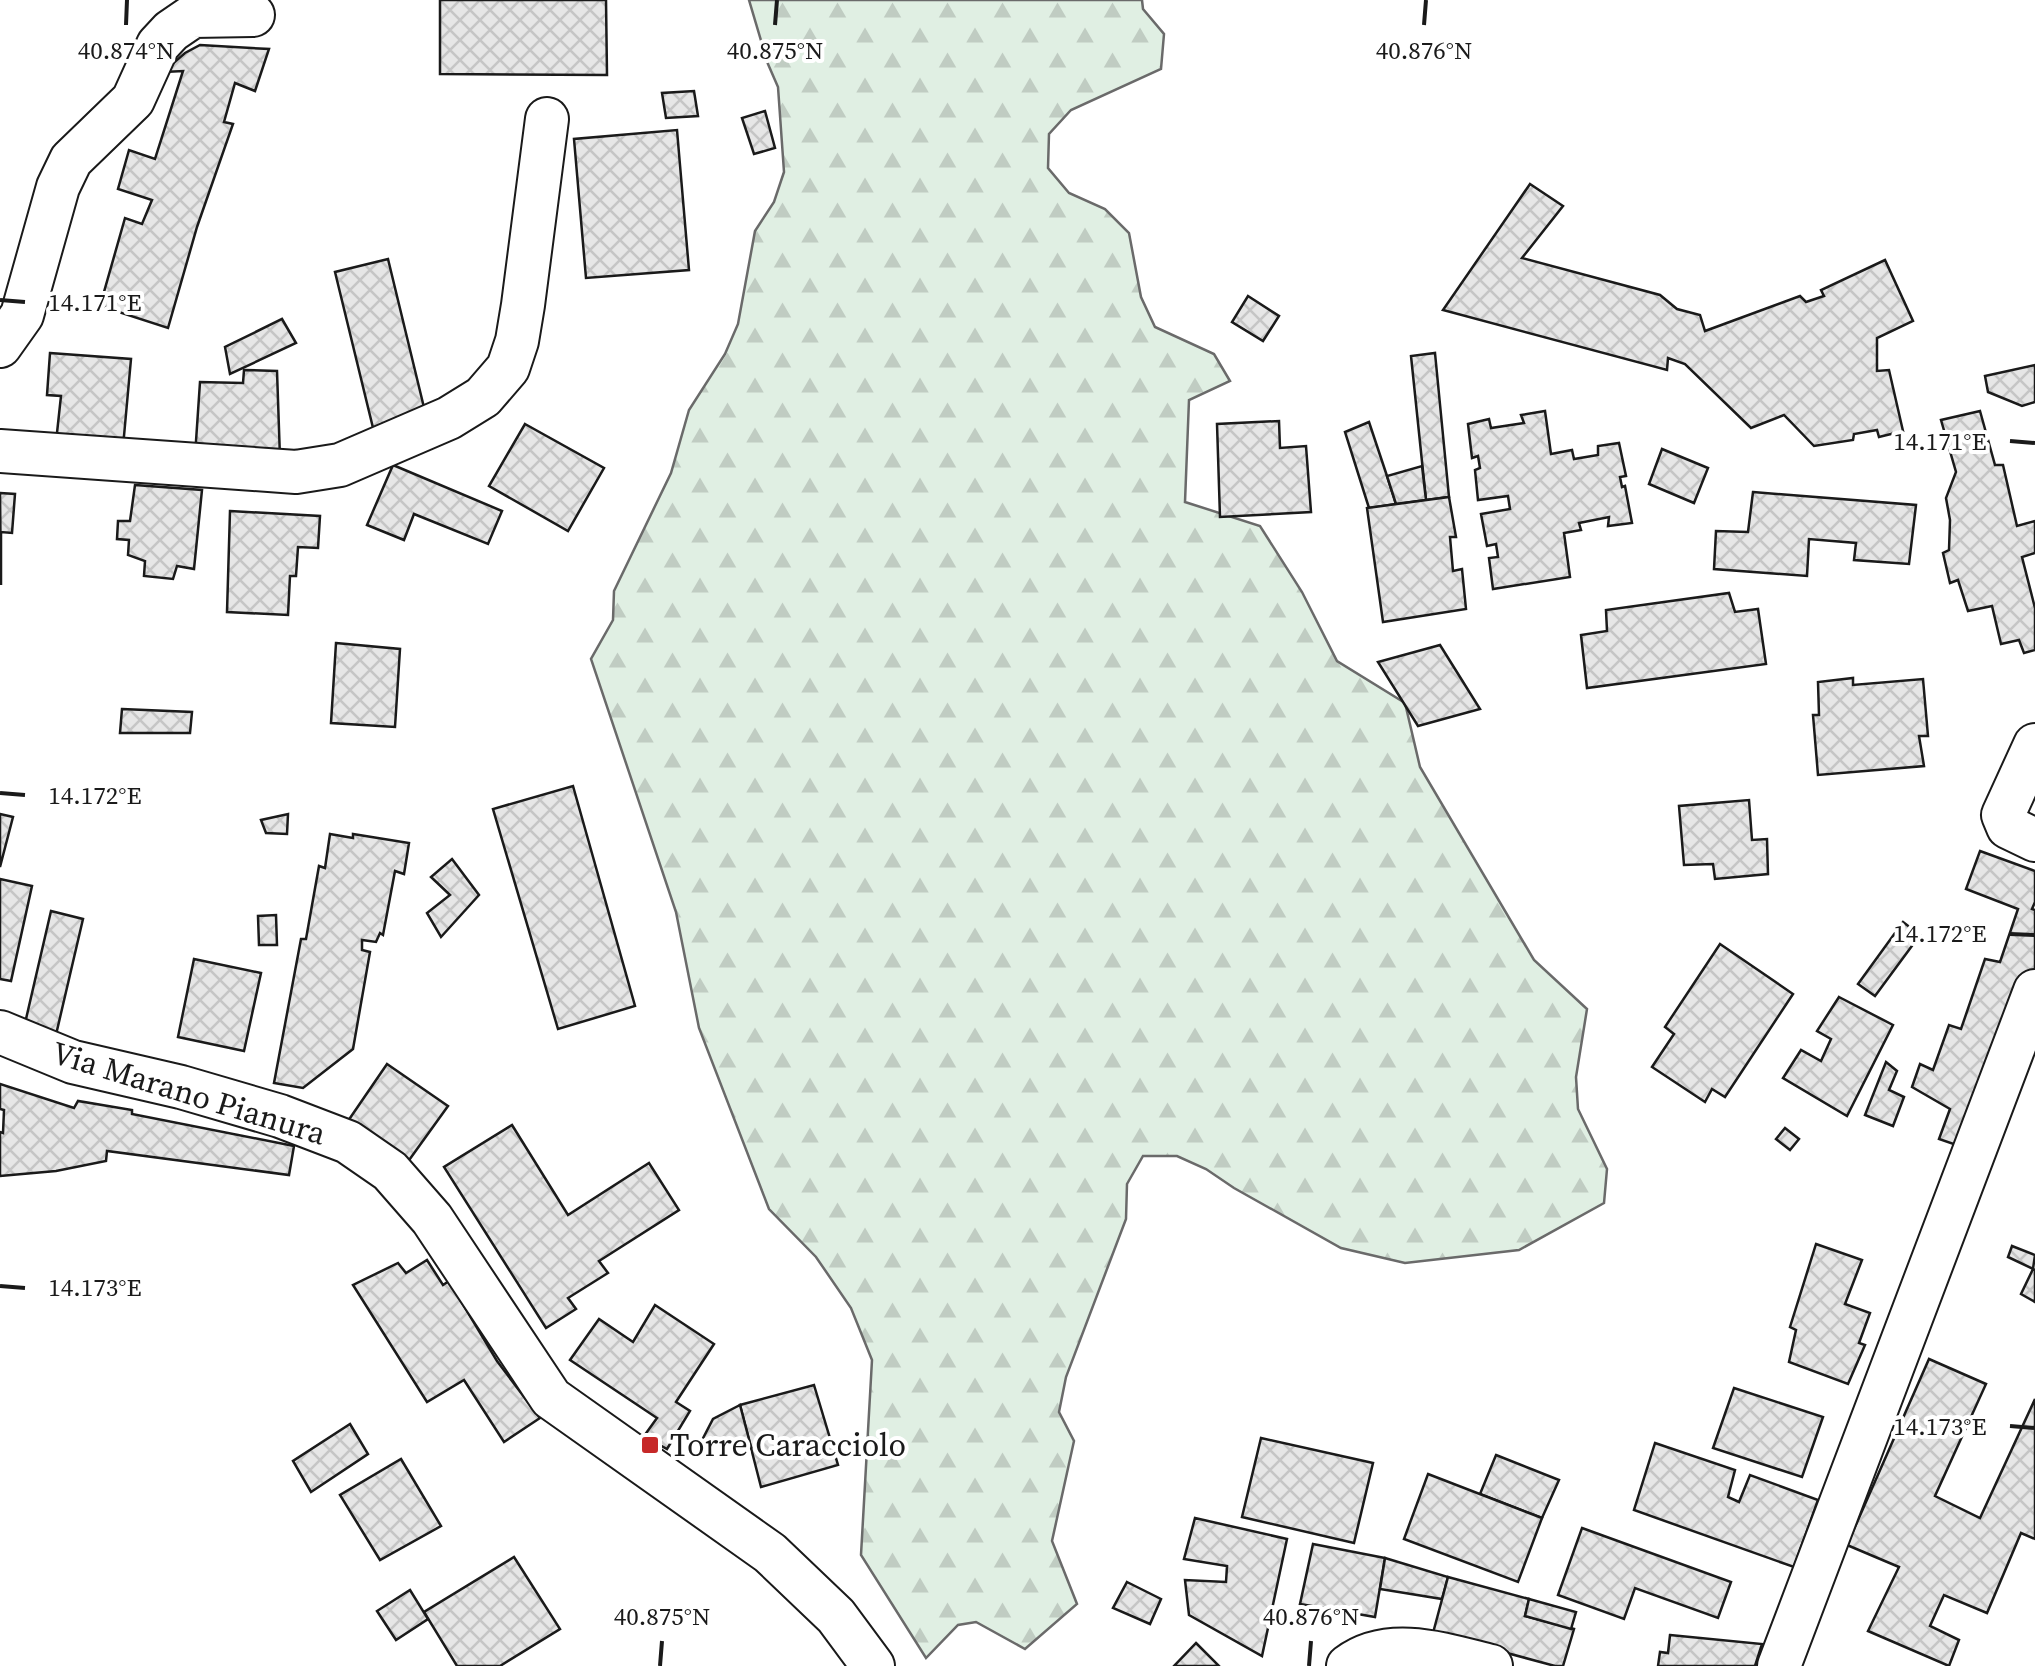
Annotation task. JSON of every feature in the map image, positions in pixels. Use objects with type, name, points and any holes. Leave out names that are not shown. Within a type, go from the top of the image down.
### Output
[{"type":"street","points":[[0,346],[22,315],[58,187],[72,160],[134,100],[158,45],[171,30],[193,16],[253,14]]},
{"type":"street","points":[[0,451],[296,472],[340,464],[449,418],[483,397],[508,368],[520,323],[548,120]]},
{"type":"street","points":[[2035,746],[2004,816],[2008,826],[2035,840]]},
{"type":"street","points":[[1779,1666],[2035,991]]},
{"type":"street","name":"Via Marano Pianura","points":[[0,1032],[73,1062],[181,1087],[280,1116],[348,1142],[390,1171],[432,1219],[551,1398],[770,1554],[836,1616],[873,1666]]},
{"type":"street","points":[[1348,1666],[1363,1655],[1418,1648],[1491,1666]]},
{"type":"green space","points":[[749,0],[1142,0],[1143,9],[1164,34],[1161,69],[1071,110],[1049,134],[1048,168],[1069,193],[1105,209],[1129,233],[1141,297],[1155,327],[1214,354],[1230,381],[1189,400],[1185,502],[1260,526],[1302,592],[1337,661],[1405,703],[1420,767],[1534,960],[1587,1009],[1576,1077],[1578,1109],[1607,1169],[1604,1203],[1519,1250],[1405,1263],[1341,1248],[1206,1169],[1177,1156],[1143,1156],[1127,1184],[1126,1219],[1066,1377],[1059,1412],[1074,1441],[1052,1541],[1077,1604],[1025,1649],[976,1622],[958,1625],[926,1658],[861,1555],[872,1360],[851,1308],[816,1257],[769,1209],[699,1028],[676,912],[591,659],[613,620],[614,591],[671,473],[689,410],[725,354],[738,324],[755,231],[774,202],[784,172],[778,87]]},
{"type":"building","points":[[440,0],[606,0],[607,75],[440,74]]},
{"type":"building","points":[[200,45],[269,49],[255,91],[235,83],[224,122],[233,124],[197,227],[168,328],[100,306],[125,218],[142,224],[152,200],[118,189],[129,150],[155,159],[183,71],[163,72]]},
{"type":"building","points":[[694,91],[698,116],[666,118],[662,93]]},
{"type":"building","points":[[765,111],[775,148],[754,154],[742,118]]},
{"type":"building","points":[[677,130],[689,270],[586,278],[574,139]]},
{"type":"building","points":[[1530,184],[1563,206],[1522,258],[1660,295],[1677,309],[1700,315],[1705,331],[1800,296],[1806,302],[1824,296],[1821,290],[1885,260],[1913,321],[1877,338],[1877,371],[1889,370],[1903,431],[1879,437],[1877,430],[1854,434],[1853,440],[1814,446],[1784,415],[1751,428],[1685,364],[1668,358],[1667,370],[1443,310]]},
{"type":"building","points":[[388,259],[428,424],[375,436],[335,272]]},
{"type":"building","points":[[1248,296],[1279,316],[1263,341],[1232,322]]},
{"type":"building","points":[[282,319],[296,343],[230,374],[225,347]]},
{"type":"building","points":[[50,353],[131,359],[123,447],[56,442],[61,396],[47,395]]},
{"type":"building","points":[[1435,353],[1449,497],[1426,500],[1411,356]]},
{"type":"building","points":[[2035,365],[2035,402],[2022,406],[1988,392],[1985,376]]},
{"type":"building","points":[[244,370],[277,371],[280,458],[195,456],[200,382],[243,383]]},
{"type":"building","points":[[1545,411],[1551,454],[1572,450],[1574,459],[1598,455],[1598,446],[1619,443],[1626,476],[1620,477],[1632,523],[1608,526],[1609,517],[1579,523],[1581,530],[1564,533],[1570,577],[1493,589],[1489,558],[1498,557],[1496,544],[1487,546],[1481,514],[1510,509],[1508,496],[1478,500],[1475,470],[1480,468],[1478,456],[1472,458],[1468,424],[1489,419],[1491,428],[1524,423],[1521,415]]},
{"type":"building","points":[[1980,411],[1995,465],[2003,465],[2017,526],[2035,521],[2035,553],[2022,557],[2035,608],[2035,650],[2024,653],[2019,640],[2001,644],[1992,606],[1968,611],[1958,580],[1950,583],[1943,553],[1949,550],[1946,498],[1956,472],[1941,420]]},
{"type":"building","points":[[1279,421],[1280,448],[1306,446],[1311,512],[1220,517],[1217,424]]},
{"type":"building","points":[[1369,422],[1396,504],[1369,508],[1345,432]]},
{"type":"building","points":[[525,424],[604,468],[568,531],[489,486]]},
{"type":"building","points":[[1662,449],[1708,468],[1694,503],[1649,484]]},
{"type":"building","points":[[393,465],[502,511],[488,544],[414,514],[404,540],[367,525]]},
{"type":"building","points":[[1422,466],[1426,500],[1396,504],[1387,476]]},
{"type":"building","points":[[135,485],[202,490],[194,569],[177,566],[173,579],[144,576],[145,561],[128,555],[129,540],[117,539],[118,521],[130,521]]},
{"type":"building","points":[[1753,492],[1916,505],[1909,564],[1854,560],[1856,543],[1809,539],[1807,576],[1714,569],[1716,531],[1748,532]]},
{"type":"building","points":[[0,493],[15,494],[12,533],[1,532],[1,585]]},
{"type":"building","points":[[1449,497],[1456,537],[1450,537],[1453,571],[1462,569],[1466,609],[1383,622],[1367,508]]},
{"type":"building","points":[[230,511],[320,516],[318,548],[298,547],[296,576],[290,576],[288,615],[227,612]]},
{"type":"building","points":[[1729,593],[1735,612],[1758,609],[1766,664],[1587,688],[1581,635],[1607,631],[1606,610]]},
{"type":"building","points":[[336,643],[400,649],[395,727],[331,723]]},
{"type":"building","points":[[1440,645],[1480,709],[1418,726],[1378,662]]},
{"type":"building","points":[[1853,678],[1853,685],[1923,679],[1928,736],[1919,736],[1924,766],[1818,775],[1813,715],[1819,715],[1818,682]]},
{"type":"building","points":[[122,709],[192,712],[190,733],[120,733]]},
{"type":"building","points":[[573,786],[635,1006],[558,1029],[493,809]]},
{"type":"building","points":[[1749,800],[1752,840],[1767,839],[1768,874],[1715,879],[1713,864],[1684,865],[1679,806]]},
{"type":"building","points":[[0,814],[13,817],[0,867]]},
{"type":"building","points":[[288,814],[287,834],[266,833],[261,820]]},
{"type":"building","points":[[330,834],[409,843],[404,874],[395,871],[383,935],[380,933],[376,942],[362,940],[362,950],[370,952],[353,1049],[303,1088],[274,1083],[301,939],[306,939],[319,866],[325,868]]},
{"type":"building","points":[[1980,851],[2035,871],[2035,969],[1968,1149],[1939,1139],[1950,1109],[1912,1087],[1920,1064],[1933,1070],[1949,1025],[1961,1029],[1985,959],[2000,962],[2018,909],[1966,889]]},
{"type":"building","points":[[452,859],[479,895],[441,937],[427,913],[450,895],[431,877]]},
{"type":"building","points":[[0,879],[32,886],[11,981],[0,979]]},
{"type":"building","points":[[51,911],[83,919],[55,1039],[23,1032]]},
{"type":"building","points":[[276,915],[277,945],[259,945],[258,916]]},
{"type":"building","points":[[1903,922],[1920,935],[1875,996],[1858,984]]},
{"type":"building","points":[[1720,944],[1793,994],[1725,1097],[1712,1089],[1705,1102],[1652,1067],[1674,1034],[1665,1027]]},
{"type":"building","points":[[194,959],[261,973],[244,1051],[178,1037]]},
{"type":"building","points":[[1839,997],[1893,1025],[1847,1116],[1783,1078],[1801,1050],[1821,1061],[1831,1039],[1817,1031]]},
{"type":"building","points":[[1886,1062],[1897,1071],[1889,1090],[1904,1097],[1893,1126],[1865,1115]]},
{"type":"building","points":[[387,1064],[448,1106],[407,1163],[348,1121]]},
{"type":"building","points":[[0,1084],[74,1108],[78,1101],[132,1110],[132,1114],[294,1146],[289,1175],[107,1151],[106,1161],[0,1176],[4,1110],[0,1109]]},
{"type":"building","points":[[512,1125],[568,1215],[649,1163],[679,1210],[599,1261],[608,1273],[568,1298],[576,1309],[546,1328],[444,1167]]},
{"type":"building","points":[[1785,1128],[1799,1139],[1790,1150],[1776,1139]]},
{"type":"building","points":[[1816,1244],[1862,1260],[1845,1304],[1870,1313],[1859,1343],[1865,1345],[1848,1384],[1789,1362],[1796,1330],[1790,1327]]},
{"type":"building","points":[[2012,1246],[2035,1255],[2033,1269],[2008,1257]]},
{"type":"building","points":[[427,1260],[443,1285],[449,1281],[497,1361],[540,1418],[504,1442],[464,1380],[427,1402],[353,1285],[398,1263],[406,1273]]},
{"type":"building","points":[[2035,1270],[2035,1302],[2021,1294]]},
{"type":"building","points":[[655,1305],[714,1344],[676,1402],[690,1411],[667,1449],[644,1436],[657,1418],[570,1360],[599,1319],[633,1342]]},
{"type":"building","points":[[1929,1359],[1986,1384],[1935,1496],[1980,1518],[2035,1399],[2035,1539],[2021,1533],[1987,1613],[1944,1595],[1930,1626],[1959,1640],[1949,1666],[1868,1631],[1899,1567],[1847,1545]]},
{"type":"building","points":[[814,1385],[838,1465],[761,1487],[740,1405]]},
{"type":"building","points":[[1734,1388],[1823,1417],[1802,1477],[1713,1448]]},
{"type":"building","points":[[740,1405],[751,1447],[700,1444],[713,1419]]},
{"type":"building","points":[[350,1424],[368,1454],[311,1492],[293,1461]]},
{"type":"building","points":[[1261,1438],[1373,1463],[1354,1543],[1242,1517]]},
{"type":"building","points":[[1655,1443],[1735,1470],[1728,1497],[1739,1502],[1750,1475],[1818,1500],[1794,1567],[1634,1510]]},
{"type":"building","points":[[1496,1455],[1559,1480],[1542,1518],[1480,1494]]},
{"type":"building","points":[[401,1459],[441,1526],[380,1560],[340,1495]]},
{"type":"building","points":[[1428,1474],[1542,1518],[1518,1582],[1404,1539]]},
{"type":"building","points":[[1195,1518],[1287,1539],[1262,1656],[1189,1615],[1185,1580],[1226,1582],[1227,1566],[1184,1559]]},
{"type":"building","points":[[1582,1528],[1731,1582],[1718,1618],[1635,1588],[1624,1619],[1558,1595]]},
{"type":"building","points":[[1313,1544],[1385,1558],[1375,1617],[1300,1604]]},
{"type":"building","points":[[514,1557],[560,1629],[500,1666],[457,1666],[424,1612]]},
{"type":"building","points":[[1385,1558],[1448,1577],[1442,1599],[1380,1589]]},
{"type":"building","points":[[1448,1577],[1529,1599],[1525,1616],[1574,1629],[1563,1666],[1433,1633]]},
{"type":"building","points":[[1127,1582],[1161,1599],[1150,1624],[1113,1608]]},
{"type":"building","points":[[410,1590],[428,1619],[396,1640],[377,1611]]},
{"type":"building","points":[[1529,1599],[1576,1612],[1571,1629],[1525,1616]]},
{"type":"building","points":[[1670,1635],[1762,1644],[1755,1666],[1658,1666],[1660,1652],[1668,1653]]},
{"type":"building","points":[[1196,1643],[1219,1666],[1174,1666]]},
{"type":"place","name":"Torre Caracciolo","points":[[650,1445]]}]
